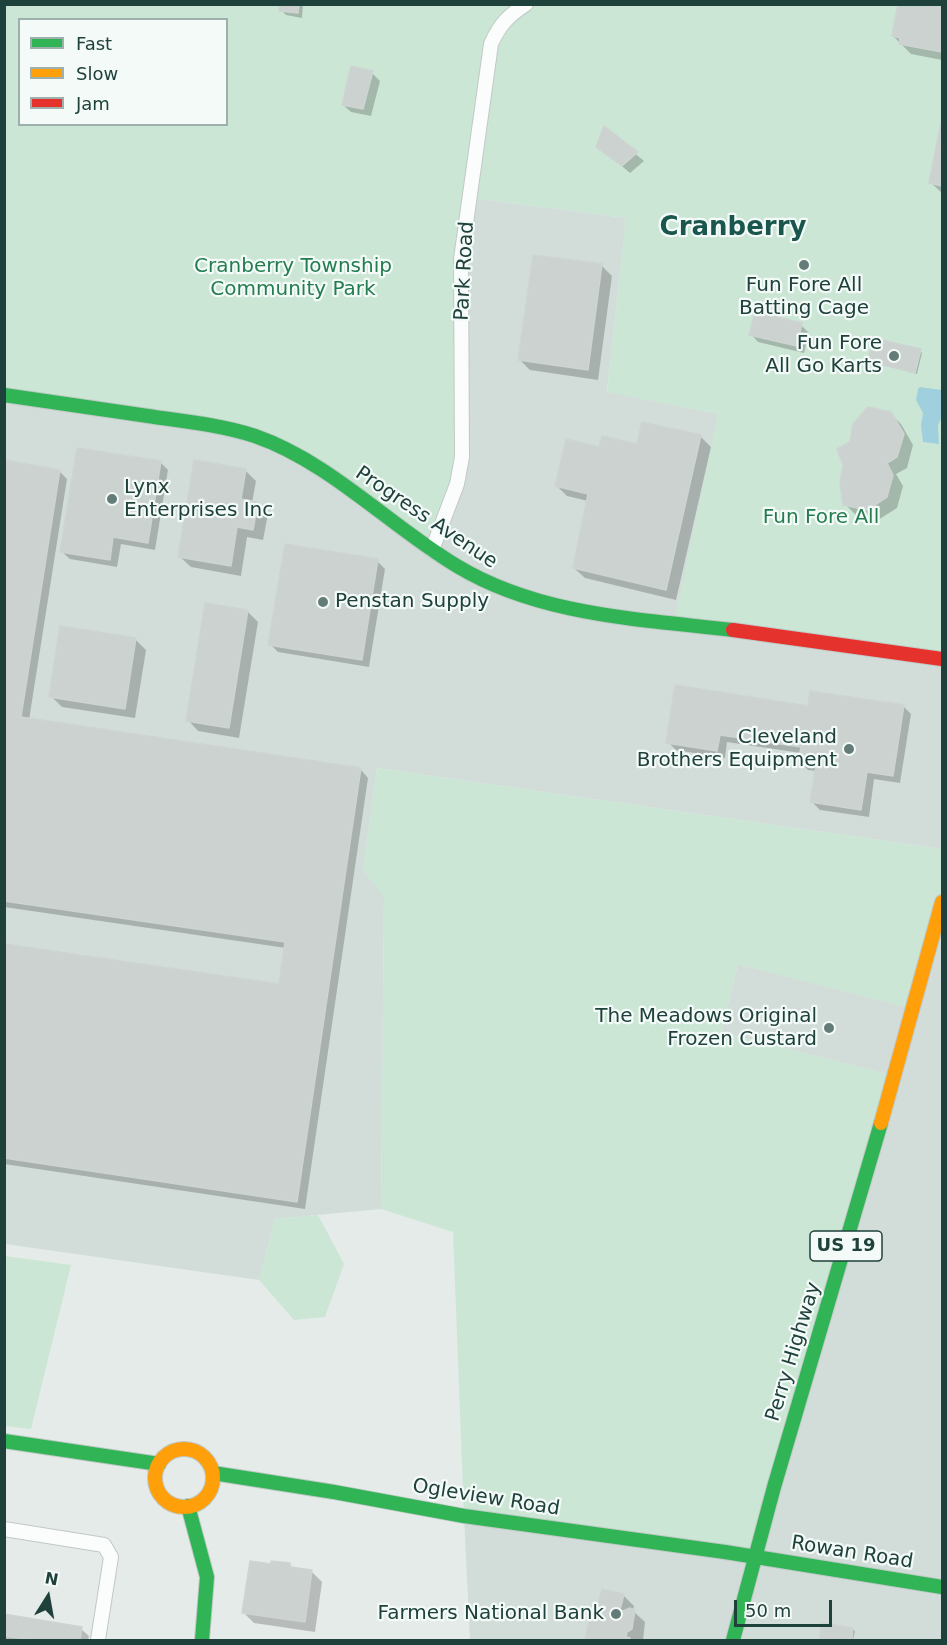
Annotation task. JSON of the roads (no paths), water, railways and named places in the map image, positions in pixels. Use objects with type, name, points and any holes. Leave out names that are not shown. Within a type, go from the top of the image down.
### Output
[{"type":"street","name":"Park Road","points":[[432,550],[457,484],[462,457],[461,259],[491,44],[499,27],[511,14],[526,4]]},
{"type":"street","name":"Progress Avenue","points":[[4,395],[202,424],[254,436],[288,450],[320,469],[456,566],[492,585],[528,599],[566,609],[942,659]]},
{"type":"street","name":"Perry Highway","points":[[733,1641],[754,1557],[864,1187],[942,902]]},
{"type":"street","points":[[4,1441],[159,1464]]},
{"type":"street","points":[[185,1449],[203,1455],[209,1462],[213,1473],[211,1490],[205,1498],[188,1506],[170,1503],[162,1497],[155,1479],[159,1464],[167,1454],[185,1449]]},
{"type":"street","name":"Ogleview Road","points":[[213,1473],[464,1516],[754,1557]]},
{"type":"street","points":[[188,1506],[207,1577],[202,1641]]},
{"type":"street","points":[[4,1529],[104,1545],[111,1557],[98,1641]]},
{"type":"street","name":"Rowan Road","points":[[754,1557],[942,1587]]},
{"type":"water","points":[[920,387],[942,390],[942,417],[938,425],[939,444],[923,442],[921,426],[923,413],[916,400]]},
{"type":"place","name":"Fun Fore All Batting Cage","points":[[804,265]]},
{"type":"place","name":"Fun Fore All Go Karts","points":[[894,356]]},
{"type":"place","name":"Lynx Enterprises Inc","points":[[112,499]]},
{"type":"place","name":"Penstan Supply","points":[[323,602]]},
{"type":"place","name":"Cleveland Brothers Equipment","points":[[849,749]]},
{"type":"place","name":"The Meadows Original Frozen Custard","points":[[829,1028]]},
{"type":"place","name":"Farmers National Bank","points":[[616,1614]]},
{"type":"district","name":"Cranberry","points":[[733,228]]},
{"type":"park label","name":"Cranberry Township Community Park","points":[[293,278]]},
{"type":"park label","name":"Fun Fore All","points":[[821,518]]}]
